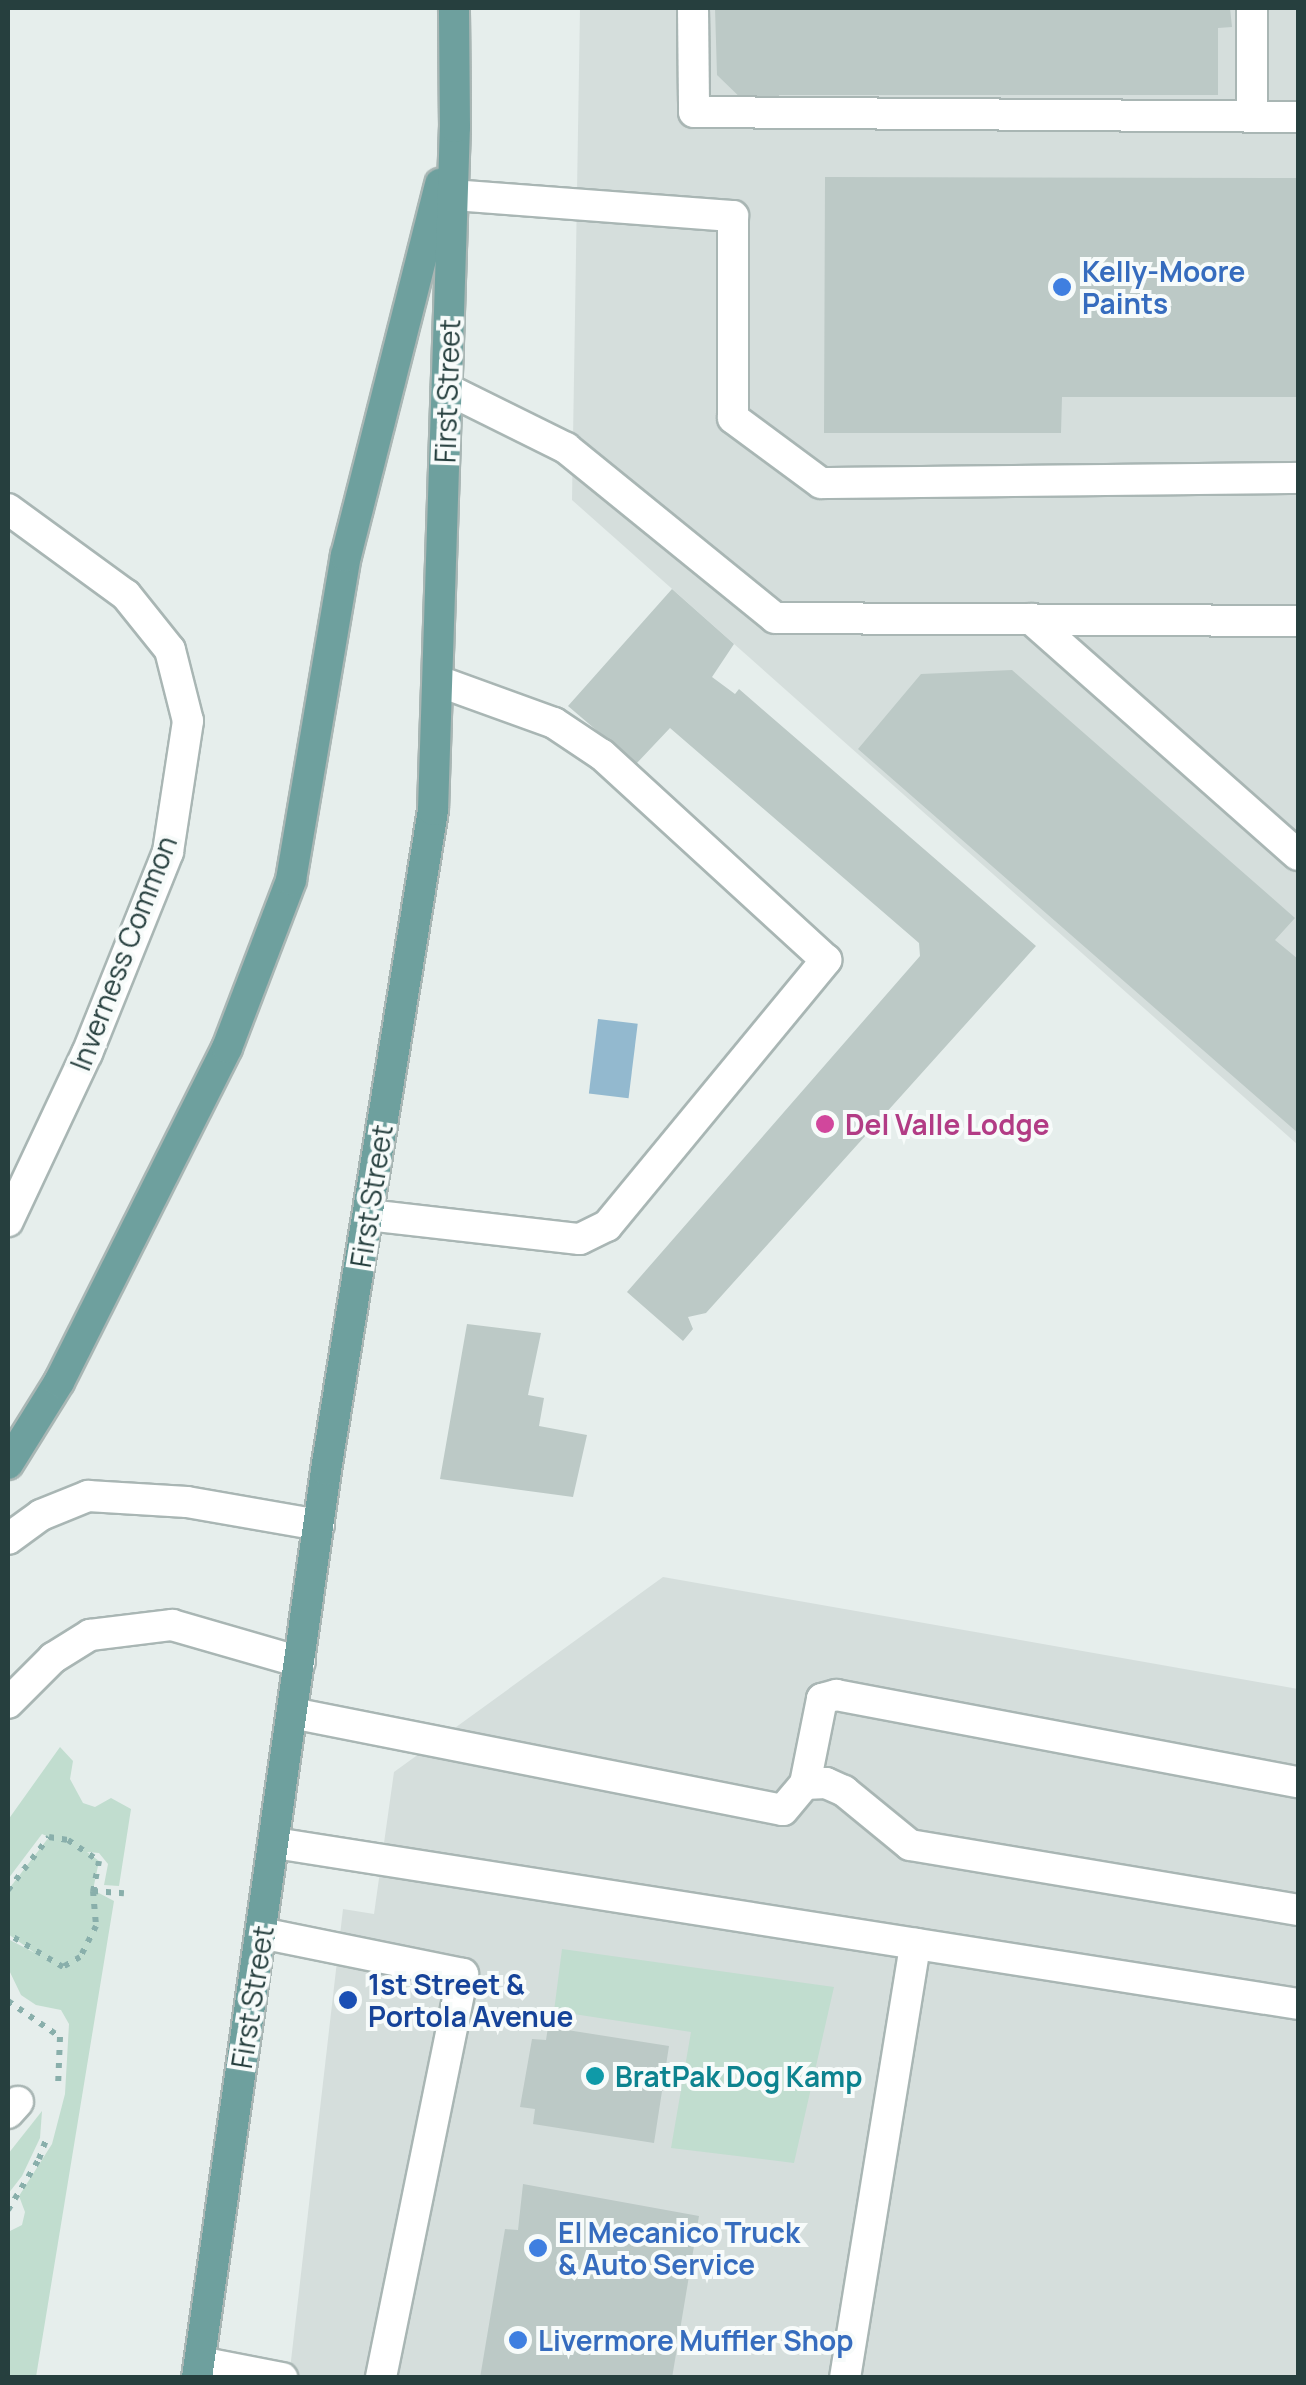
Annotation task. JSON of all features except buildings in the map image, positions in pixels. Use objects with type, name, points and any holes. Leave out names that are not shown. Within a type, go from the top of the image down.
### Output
[{"type":"main road","name":"First Street","points":[[198,2370],[319,1525],[434,810],[455,127],[454,8]]},
{"type":"main road","points":[[8,1464],[58,1382],[227,1048],[292,880],[346,556],[455,127]]},
{"type":"street","points":[[694,8],[694,112],[1298,117]]},
{"type":"street","points":[[1252,8],[1252,117]]},
{"type":"street","points":[[452,195],[733,216],[733,418],[820,483],[1298,478]]},
{"type":"street","points":[[447,389],[566,448],[775,618],[1298,621]]},
{"type":"street","name":"Inverness Common","points":[[8,509],[126,595],[170,650],[188,721],[168,852],[87,1053],[8,1221]]},
{"type":"street","points":[[1031,619],[1298,855]]},
{"type":"street","points":[[368,1215],[580,1239],[607,1226],[826,960],[602,756],[554,723],[438,681]]},
{"type":"street","points":[[8,1539],[41,1515],[88,1496],[188,1502],[319,1525]]},
{"type":"street","points":[[8,1703],[53,1658],[90,1634],[172,1625],[300,1662]]},
{"type":"street","points":[[292,1712],[782,1810],[805,1784],[816,1714],[822,1700],[836,1695],[1298,1782]]},
{"type":"street","points":[[805,1784],[826,1783],[844,1790],[910,1845],[1298,1910]]},
{"type":"street","points":[[275,1843],[1298,2004]]},
{"type":"street","points":[[262,1933],[463,1974],[381,2378]]},
{"type":"street","points":[[845,2378],[915,1944]]},
{"type":"street","points":[[198,2370],[282,2378]]},
{"type":"path","points":[[8,1890],[49,1837],[68,1840],[99,1861],[93,1890],[96,1926],[80,1957],[63,1966],[8,1934]]},
{"type":"path","points":[[93,1890],[124,1893]]},
{"type":"shaded area","points":[[580,8],[1298,8],[1298,1145],[572,500]]},
{"type":"shaded area","points":[[663,1577],[1298,1689],[1298,2377],[289,2378],[343,1909],[374,1914],[394,1772]]},
{"type":"green space","points":[[60,1747],[73,1761],[70,1779],[83,1803],[95,1807],[111,1798],[131,1809],[119,1886],[104,1885],[108,1864],[99,1853],[87,1852],[99,1861],[93,1890],[114,1901],[36,2377],[8,2377],[8,2232],[22,2225],[25,2212],[19,2196],[52,2144],[65,2094],[69,2024],[61,2010],[36,2005],[21,1995],[8,1968],[8,1939],[35,1953],[8,1934],[8,1890],[49,1837],[42,1834],[8,1879],[8,1820]]},
{"type":"green space","points":[[562,1949],[834,1987],[794,2163],[671,2148],[691,2032],[554,2011]]},
{"type":"green space","points":[[42,2111],[40,2138],[22,2176],[8,2194],[8,2154]]},
{"type":"water","points":[[598,1019],[638,1024],[629,1098],[589,1093]]},
{"type":"place","name":"Kelly-Moore Paints","points":[[1062,287]]},
{"type":"place","name":"Del Valle Lodge","points":[[825,1124]]},
{"type":"place","name":"1st Street & Portola Avenue","points":[[348,2000]]},
{"type":"place","name":"BratPak Dog Kamp","points":[[595,2076]]},
{"type":"place","name":"El Mecanico Truck & Auto Service","points":[[538,2248]]},
{"type":"place","name":"Livermore Muffler Shop","points":[[518,2340]]}]
